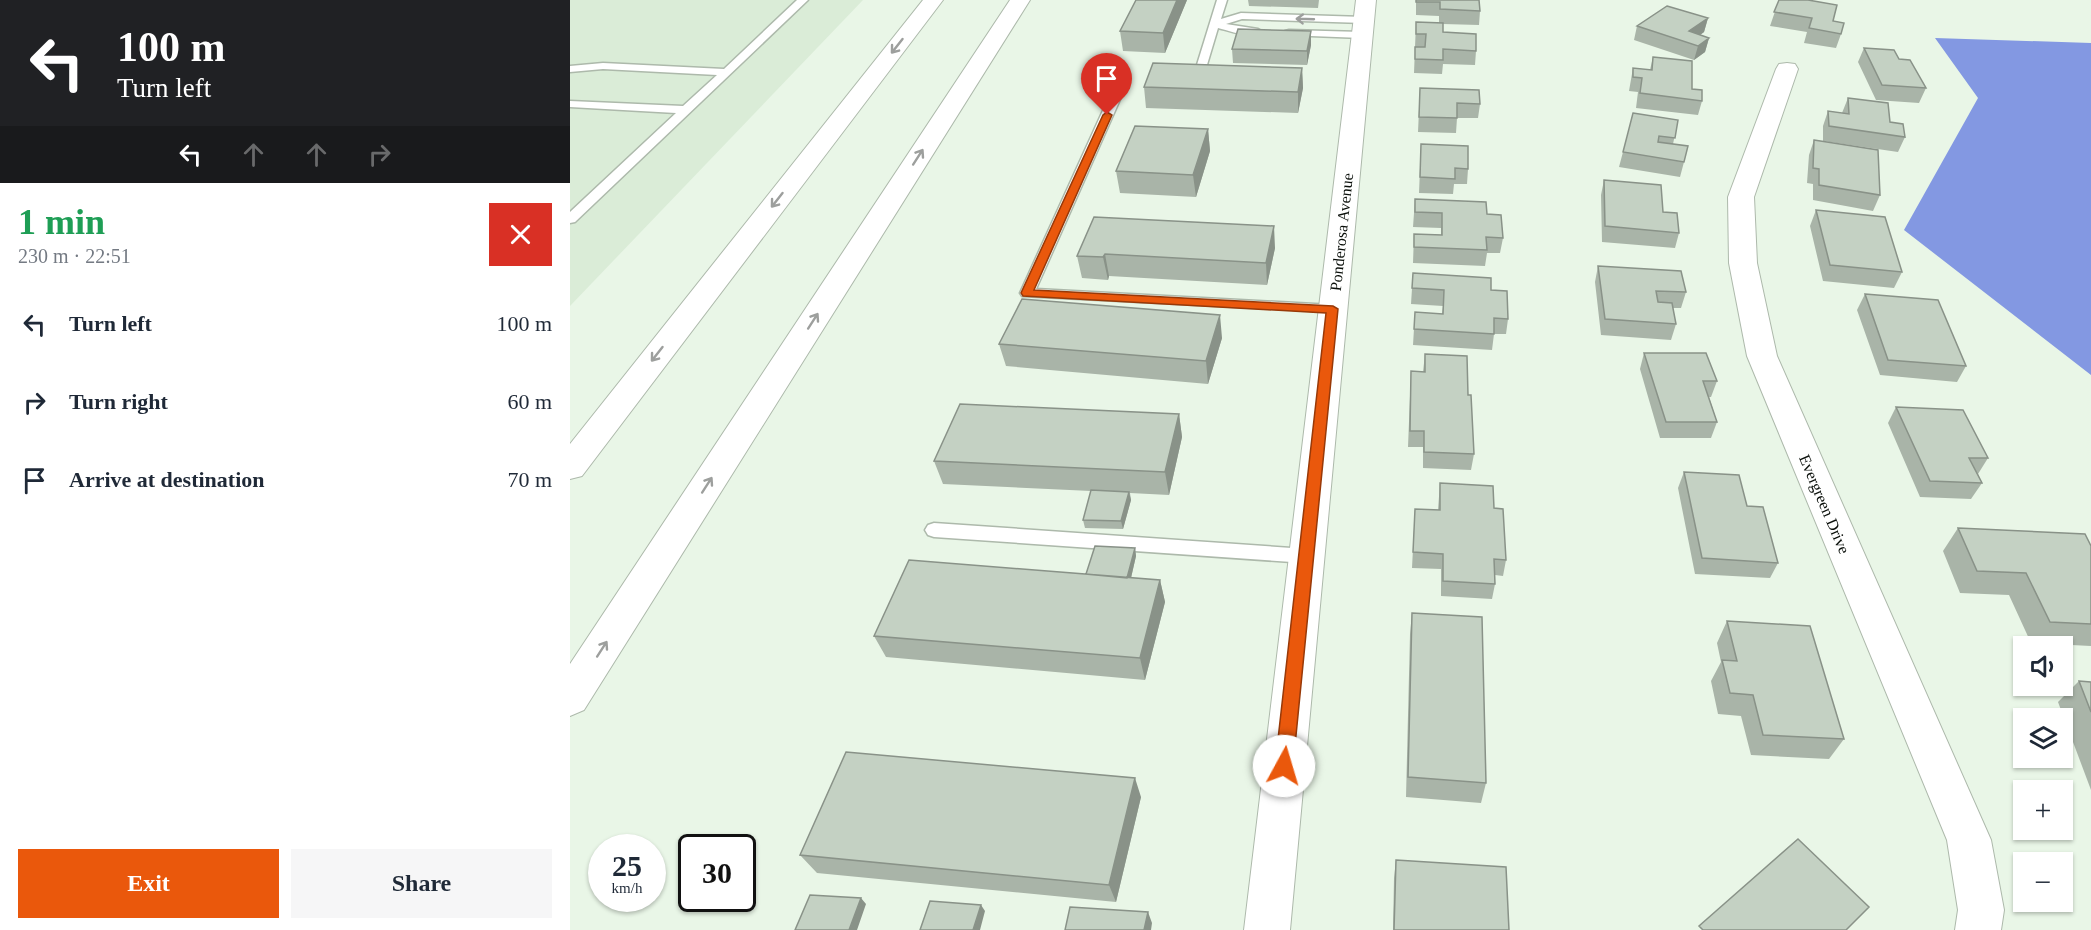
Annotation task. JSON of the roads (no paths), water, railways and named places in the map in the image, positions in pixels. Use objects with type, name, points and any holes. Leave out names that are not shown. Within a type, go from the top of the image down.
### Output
[{"type":"main road","points":[[570,467],[933,0]]},
{"type":"main road","points":[[570,699],[1020,0]]},
{"type":"main road","name":"Ponderosa Avenue","points":[[1266,930],[1364,19]]},
{"type":"main road","name":"Evergreen Drive","points":[[1787,69],[1741,196],[1743,263],[1762,356],[1969,840],[1981,910],[1978,930]]},
{"type":"lane","points":[[570,219],[803,0]]},
{"type":"lane","points":[[1201,68],[1222,0]]},
{"type":"lane","points":[[1215,24],[1241,31],[1364,19]]},
{"type":"lane","points":[[570,69],[603,66],[726,72]]},
{"type":"lane","points":[[1116,95],[1027,293],[1333,309]]},
{"type":"lane","points":[[570,104],[686,110]]},
{"type":"lane","points":[[934,530],[1306,556]]},
{"type":"water","points":[[1935,38],[2091,43],[2091,375],[1904,230],[1978,98]]}]
